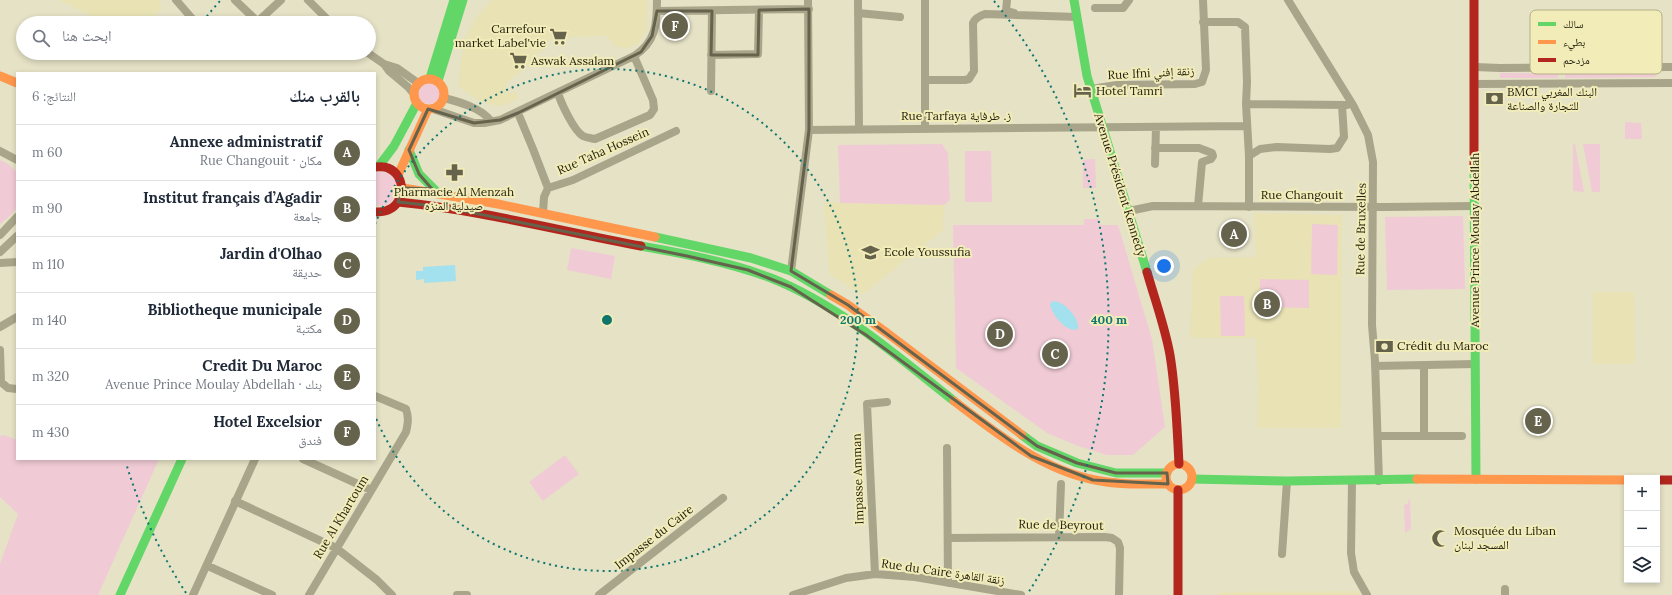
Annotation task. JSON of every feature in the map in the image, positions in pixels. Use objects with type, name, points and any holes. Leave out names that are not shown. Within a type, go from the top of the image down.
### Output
[{"type":"street","points":[[176,0],[190,16]]},
{"type":"street","points":[[235,0],[251,16]]},
{"type":"street","points":[[264,16],[281,0]]},
{"type":"street","points":[[308,0],[324,16]]},
{"type":"street","points":[[434,80],[454,0]]},
{"type":"street","points":[[434,80],[463,0]]},
{"type":"street","points":[[384,64],[389,71],[404,83],[420,106],[474,123],[500,120],[518,113],[634,56],[646,48],[650,42],[656,23],[656,0]]},
{"type":"street","points":[[791,271],[809,130],[808,0]]},
{"type":"street","points":[[858,0],[859,129]]},
{"type":"street","points":[[924,0],[925,128]]},
{"type":"street","points":[[1007,0],[1006,11],[1009,12],[1077,15]]},
{"type":"street","name":"Avenue Président Kennedy","points":[[1074,0],[1087,76],[1165,332],[1170,355],[1177,419],[1179,464]]},
{"type":"street","points":[[1095,8],[1123,8],[1129,0]]},
{"type":"street","name":"Rue Ifni زنقة إفني","points":[[1091,89],[1117,85],[1195,84],[1202,82],[1206,70],[1203,0]]},
{"type":"street","name":"Rue de Bruxelles","points":[[1288,0],[1353,105],[1368,135],[1371,147],[1373,162],[1372,325],[1379,481]]},
{"type":"street","name":"Avenue Prince Moulay Abdellah","points":[[1474,0],[1476,479]]},
{"type":"street","points":[[657,11],[809,9]]},
{"type":"street","points":[[711,55],[758,54],[759,10]]},
{"type":"street","points":[[711,91],[712,11]]},
{"type":"street","points":[[858,13],[900,17]]},
{"type":"street","points":[[925,80],[965,80],[972,76],[974,71],[973,23],[974,20],[980,15],[1077,15]]},
{"type":"street","points":[[1204,22],[1238,22],[1245,27],[1249,207]]},
{"type":"street","points":[[558,93],[560,100],[579,133],[588,138],[595,139],[650,115],[654,109],[653,100],[634,56]]},
{"type":"street","points":[[376,58],[384,64],[397,68],[418,83]]},
{"type":"street","points":[[1475,67],[1530,68]]},
{"type":"street","points":[[1662,67],[1672,67]]},
{"type":"street","points":[[0,76],[16,83]]},
{"type":"street","points":[[377,166],[394,146],[415,99],[415,88],[418,83],[423,79],[434,80],[444,88],[444,98],[440,105],[430,109],[398,175]]},
{"type":"street","points":[[1475,84],[1672,83]]},
{"type":"street","points":[[444,98],[461,103],[481,112],[491,121]]},
{"type":"street","points":[[1246,104],[1353,105]]},
{"type":"street","points":[[1249,156],[1260,149],[1277,147],[1330,150],[1337,148],[1344,137],[1342,105]]},
{"type":"street","name":"Rue Taha Hossein","points":[[518,113],[534,149],[548,188],[573,180],[676,131]]},
{"type":"street","name":"Rue Tarfaya ز. طرفاية","points":[[809,130],[1247,126]]},
{"type":"street","points":[[1155,164],[1156,127]]},
{"type":"street","points":[[1155,148],[1199,148],[1212,153],[1213,156],[1211,159],[1202,162],[1198,206]]},
{"type":"street","points":[[409,150],[420,174],[438,193]]},
{"type":"street","points":[[0,151],[16,159]]},
{"type":"street","points":[[376,212],[388,210],[398,202],[401,199],[403,188],[398,175],[389,168],[377,166]]},
{"type":"street","points":[[403,188],[438,193],[543,213],[685,242],[751,258],[791,271],[854,309],[1037,446],[1076,463],[1116,473],[1167,473]]},
{"type":"street","points":[[543,213],[544,197],[548,188]]},
{"type":"street","points":[[398,202],[444,207],[679,254],[748,270],[791,287],[823,305],[885,348],[1006,439],[1031,456],[1054,467],[1093,480],[1132,484],[1168,484],[1178,490],[1184,489],[1190,485],[1192,479],[1190,470],[1186,466],[1179,464],[1174,465],[1167,473],[1168,484]]},
{"type":"street","name":"Rue Changouit","points":[[1129,211],[1153,206],[1475,206]]},
{"type":"street","points":[[0,235],[16,218]]},
{"type":"street","points":[[0,252],[16,237]]},
{"type":"street","points":[[0,263],[16,262]]},
{"type":"street","points":[[0,327],[16,318]]},
{"type":"street","points":[[0,350],[1,382],[8,388],[16,389]]},
{"type":"street","points":[[1375,366],[1476,364]]},
{"type":"street","points":[[1424,366],[1424,436]]},
{"type":"street","name":"Rue Al Khartoum","points":[[309,595],[370,490],[406,432],[409,423],[406,409],[376,396]]},
{"type":"street","name":"Impasse Amman","points":[[874,574],[866,404],[887,402]]},
{"type":"street","points":[[1378,436],[1462,436]]},
{"type":"street","points":[[947,448],[949,538],[948,582]]},
{"type":"street","points":[[120,595],[182,460]]},
{"type":"street","points":[[193,595],[208,566],[235,501],[255,460]]},
{"type":"street","points":[[305,460],[370,490]]},
{"type":"street","points":[[1192,479],[1287,481],[1476,479],[1624,480]]},
{"type":"street","points":[[1660,480],[1672,480]]},
{"type":"street","points":[[1282,554],[1287,481]]},
{"type":"street","points":[[1352,481],[1351,553],[1354,572],[1367,595]]},
{"type":"street","points":[[1059,536],[1061,484]]},
{"type":"street","points":[[1178,490],[1178,595]]},
{"type":"street","name":"Impasse du Caire","points":[[599,595],[723,498]]},
{"type":"street","points":[[235,501],[336,548],[377,580],[392,595]]},
{"type":"street","name":"Rue de Beyrout","points":[[949,538],[1059,536],[1112,538],[1118,542],[1121,554],[1119,595]]},
{"type":"street","points":[[208,566],[272,595]]},
{"type":"street","name":"Rue du Caire زنقة القاهرة","points":[[793,595],[846,578],[874,574],[897,575],[948,582],[1021,595]]},
{"type":"street","points":[[457,595],[467,595]]},
{"type":"highlighted area","points":[[809,9],[809,130],[791,271],[848,305],[1037,446],[1077,463],[1116,473],[1167,473],[1168,484],[1093,480],[1031,456],[866,335],[791,287],[748,270],[687,256],[444,207],[398,202],[403,188],[432,189],[419,174],[409,150],[428,109],[474,123],[500,120],[518,113],[641,52],[652,36],[657,11],[712,11],[711,55],[758,55],[759,10]]},
{"type":"shaded area","points":[[59,0],[159,0],[162,9],[154,16],[92,16]]},
{"type":"shaded area","points":[[492,0],[647,0],[647,30],[638,44],[627,48],[615,47],[607,36],[552,38],[534,59],[506,84],[506,93],[517,92],[518,99],[508,104],[498,106],[483,102],[468,94],[458,85],[464,40],[472,23]]},
{"type":"shaded area","points":[[1500,73],[1558,74],[1558,78],[1500,78]]},
{"type":"shaded area","points":[[1565,74],[1656,75],[1655,77],[1565,78]]},
{"type":"shaded area","points":[[429,80],[434,81],[440,87],[440,97],[434,103],[429,104],[424,103],[418,97],[417,92],[418,87],[424,81]]},
{"type":"shaded area","points":[[1625,122],[1641,123],[1642,139],[1625,139]]},
{"type":"shaded area","points":[[942,144],[948,153],[950,200],[944,205],[840,203],[838,145]]},
{"type":"shaded area","points":[[1573,144],[1575,144],[1584,192],[1573,191]]},
{"type":"shaded area","points":[[1583,144],[1600,144],[1600,192],[1592,192]]},
{"type":"shaded area","points":[[965,151],[991,151],[992,202],[965,202]]},
{"type":"shaded area","points":[[1095,159],[1096,188],[1083,188],[1083,160]]},
{"type":"shaded area","points":[[0,160],[8,164],[16,171],[16,208],[13,213],[0,224]]},
{"type":"shaded area","points":[[376,171],[389,173],[396,181],[396,197],[388,205],[376,206]]},
{"type":"shaded area","name":"Ecole Youssufia","points":[[824,202],[944,205],[943,230],[862,295],[829,274]]},
{"type":"shaded area","points":[[1254,213],[1342,215],[1341,428],[1257,428],[1258,386],[1256,338],[1190,338],[1193,270],[1207,258],[1256,257]]},
{"type":"shaded area","points":[[1463,216],[1465,289],[1387,290],[1385,217]]},
{"type":"shaded area","points":[[1084,219],[1099,219],[1100,225],[1118,225],[1152,339],[1165,427],[1133,455],[1107,455],[1078,446],[1047,433],[956,368],[953,225],[1084,225]]},
{"type":"shaded area","points":[[1312,224],[1338,225],[1337,275],[1311,274]]},
{"type":"shaded area","points":[[571,248],[615,256],[611,279],[567,270]]},
{"type":"shaded area","points":[[1260,279],[1309,280],[1309,308],[1260,307]]},
{"type":"shaded area","points":[[1593,292],[1634,292],[1635,364],[1593,364]]},
{"type":"shaded area","points":[[1220,296],[1244,296],[1245,336],[1221,336]]},
{"type":"shaded area","points":[[4,435],[16,440],[16,460],[159,460],[98,595],[0,595],[0,564],[18,514],[0,497],[0,436]]},
{"type":"shaded area","points":[[565,455],[579,474],[543,501],[529,482]]},
{"type":"shaded area","points":[[1410,498],[1411,529],[1405,533],[1404,505],[1407,504]]},
{"type":"shaded area","points":[[1358,591],[1360,595],[1220,595],[1220,592]]},
{"type":"water","points":[[455,265],[456,281],[424,283],[424,279],[416,280],[416,271],[423,271],[423,267]]},
{"type":"water","points":[[1053,301],[1062,304],[1074,315],[1078,329],[1073,330],[1064,326],[1060,322],[1051,308],[1050,304]]},
{"type":"traffic: fast","points":[[430,78],[454,0]]},
{"type":"traffic: fast","points":[[438,81],[463,0]]},
{"type":"traffic: fast","points":[[1074,0],[1087,76],[1147,272]]},
{"type":"traffic: fast","points":[[379,166],[394,146],[417,103]]},
{"type":"traffic: fast","points":[[409,150],[419,174],[437,192]]},
{"type":"traffic: fast","points":[[1474,168],[1476,479]]},
{"type":"traffic: fast","points":[[655,237],[751,258],[791,271],[831,295]]},
{"type":"traffic: fast","points":[[641,246],[690,255],[739,267],[771,278],[796,289],[820,302],[867,333],[954,401]]},
{"type":"traffic: fast","points":[[1022,435],[1037,446],[1077,463],[1116,473],[1167,473]]},
{"type":"traffic: fast","points":[[120,595],[182,460]]},
{"type":"traffic: fast","points":[[1192,479],[1287,481],[1417,479]]},
{"type":"traffic: slow","points":[[0,76],[16,83]]},
{"type":"traffic: slow","points":[[429,79],[440,83],[444,94],[440,105],[429,109],[418,105],[414,94],[418,83],[429,79]]},
{"type":"traffic: slow","points":[[398,175],[428,109]]},
{"type":"traffic: slow","points":[[403,188],[498,204],[655,237]]},
{"type":"traffic: slow","points":[[831,295],[848,305],[887,333],[1022,435]]},
{"type":"traffic: slow","points":[[954,401],[1020,449],[1057,468],[1075,475],[1113,483],[1168,484]]},
{"type":"traffic: slow","points":[[1179,464],[1188,468],[1192,477],[1188,486],[1179,490],[1170,486],[1166,477],[1170,468],[1179,464]]},
{"type":"traffic: slow","points":[[1417,479],[1624,480]]},
{"type":"traffic: jam","points":[[1474,0],[1474,168]]},
{"type":"traffic: jam","points":[[376,167],[386,167],[394,172],[401,183],[402,189],[401,195],[394,206],[388,210],[376,212]]},
{"type":"traffic: jam","points":[[398,202],[490,215],[641,246]]},
{"type":"traffic: jam","points":[[1147,272],[1163,324],[1170,355],[1175,396],[1179,464]]},
{"type":"traffic: jam","points":[[1660,480],[1672,480]]},
{"type":"traffic: jam","points":[[1178,490],[1178,595]]},
{"type":"place","name":"Hotel Excelsior","points":[[675,26]]},
{"type":"place","name":"Carrefour market Label'vie","points":[[559,36]]},
{"type":"place","name":"Aswak Assalam","points":[[518,61]]},
{"type":"place","name":"Hotel Tamri","points":[[1083,91]]},
{"type":"place","name":"BMCI البنك المغربي للتجارة والصناعة","points":[[1494,99]]},
{"type":"place","name":"Pharmacie Al Menzah صيدلية المنزه","points":[[454,173]]},
{"type":"place","name":"Annexe administratif","points":[[1234,234]]},
{"type":"place","name":"Ecole Youssufia","points":[[871,252]]},
{"type":"place","name":"Institut français d’Agadir","points":[[1267,304]]},
{"type":"place","name":"Bibliotheque municipale","points":[[1000,334]]},
{"type":"place","name":"Crédit du Maroc","points":[[1384,346]]},
{"type":"place","name":"Jardin d'Olhao","points":[[1055,354]]},
{"type":"place","name":"Credit Du Maroc","points":[[1538,421]]},
{"type":"place","name":"Mosquée du Liban المسجد لبنان","points":[[1441,538]]}]
